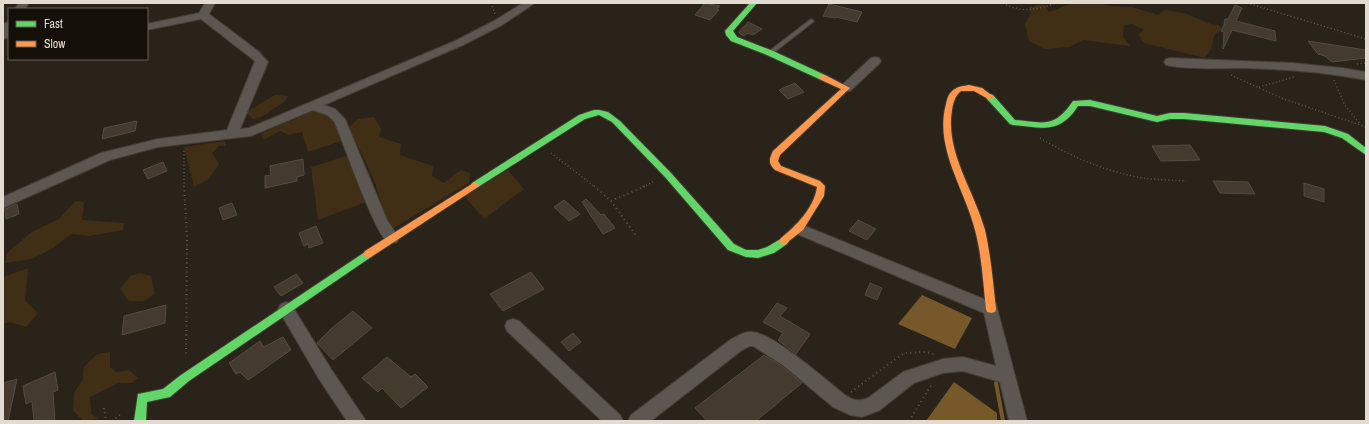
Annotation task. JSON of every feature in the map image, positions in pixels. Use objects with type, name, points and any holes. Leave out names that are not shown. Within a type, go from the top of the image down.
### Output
[{"type":"street","points":[[203,15],[210,3]]},
{"type":"street","points":[[3,203],[106,156],[158,143],[251,132],[459,43],[498,23],[530,3]]},
{"type":"street","points":[[754,3],[752,8],[729,31],[730,35],[734,39],[770,53],[846,88]]},
{"type":"street","points":[[148,27],[203,15],[214,20],[258,56],[262,62],[232,134]]},
{"type":"street","points":[[140,421],[139,412],[142,408],[142,398],[166,394],[186,378],[286,308],[392,238],[582,117],[598,112],[606,114],[640,145],[731,247],[746,255],[754,256],[768,252],[800,229],[822,193],[822,186],[774,165],[776,153],[875,60]]},
{"type":"street","points":[[1170,62],[1312,68],[1339,70],[1366,76]]},
{"type":"street","points":[[1018,421],[991,309],[982,239],[972,203],[955,162],[947,126],[948,110],[952,95],[956,90],[970,87],[986,93],[1013,122],[1042,125],[1057,124],[1063,120],[1076,103],[1090,103],[1157,119],[1170,116],[1184,116],[1325,129],[1345,136],[1366,152]]},
{"type":"street","points":[[313,106],[331,112],[339,119],[348,136],[381,222],[392,238]]},
{"type":"street","points":[[800,229],[991,309]]},
{"type":"street","points":[[286,308],[325,374],[357,421]]},
{"type":"street","points":[[513,326],[614,421]]},
{"type":"street","points":[[637,421],[736,345],[748,339],[755,339],[763,343],[789,360],[839,401],[850,407],[862,409],[874,404],[909,377],[943,366],[963,364],[1007,376]]},
{"type":"lane","points":[[770,53],[810,21]]},
{"type":"path","points":[[1002,3],[1018,11],[1025,11],[1057,3]]},
{"type":"path","points":[[1247,3],[1366,39]]},
{"type":"path","points":[[1214,65],[1233,76],[1287,101],[1366,126]]},
{"type":"path","points":[[1339,70],[1334,79],[1337,93],[1344,106],[1360,124]]},
{"type":"path","points":[[1259,87],[1295,76]]},
{"type":"path","points":[[1038,137],[1079,159],[1109,169],[1137,177],[1186,181]]},
{"type":"path","points":[[185,140],[183,174],[187,238],[186,378]]},
{"type":"path","points":[[538,145],[579,173],[611,201],[637,237]]},
{"type":"path","points":[[611,201],[667,176]]},
{"type":"path","points":[[909,421],[943,366]]},
{"type":"path","points":[[104,408],[106,421]]},
{"type":"shaded area","points":[[1074,3],[1099,3],[1111,6],[1132,7],[1158,15],[1164,10],[1184,13],[1211,24],[1219,25],[1222,29],[1214,36],[1211,49],[1205,58],[1144,43],[1138,35],[1144,30],[1133,24],[1124,25],[1123,37],[1130,46],[1083,40],[1069,47],[1045,49],[1029,41],[1025,24],[1031,14],[1029,7],[1044,4],[1047,7],[1048,12]]},
{"type":"shaded area","points":[[275,95],[288,96],[282,104],[275,107],[264,116],[253,119],[246,112]]},
{"type":"shaded area","points":[[322,110],[333,118],[344,140],[308,152],[302,132],[289,135],[280,131],[263,140],[261,134],[284,123],[297,119],[297,116],[312,111]]},
{"type":"shaded area","points":[[374,117],[381,129],[379,137],[401,144],[400,155],[433,166],[432,176],[444,183],[461,170],[470,173],[469,183],[392,229],[387,221],[374,180],[349,127],[358,119]]},
{"type":"shaded area","points":[[225,141],[226,146],[219,146],[212,153],[219,164],[209,179],[194,187],[184,147]]},
{"type":"shaded area","points":[[350,155],[369,201],[318,220],[311,167]]},
{"type":"shaded area","points":[[507,169],[524,189],[484,219],[464,196]]},
{"type":"shaded area","points":[[75,201],[84,202],[82,220],[124,223],[123,230],[89,236],[71,234],[53,248],[32,259],[5,263],[8,252],[32,232],[59,219]]},
{"type":"shaded area","points":[[28,268],[25,301],[38,313],[26,327],[10,322],[3,324],[3,277]]},
{"type":"shaded area","points":[[140,273],[151,276],[155,294],[144,301],[129,301],[120,289],[130,276]]},
{"type":"shaded area","points":[[922,295],[972,318],[955,349],[898,324]]},
{"type":"shaded area","points":[[110,352],[110,367],[116,372],[129,370],[138,378],[131,383],[118,383],[90,397],[91,413],[98,419],[83,421],[73,410],[74,393],[83,379],[84,367],[97,354]]},
{"type":"shaded area","points":[[954,382],[997,413],[997,421],[926,421]]},
{"type":"building","points":[[705,3],[720,6],[717,9],[719,10],[710,20],[695,15]]},
{"type":"building","points":[[829,4],[862,12],[857,22],[836,17],[823,16]]},
{"type":"building","points":[[1235,5],[1242,8],[1236,21],[1275,31],[1276,41],[1232,30],[1223,49],[1224,32],[1221,31],[1225,19],[1228,19]]},
{"type":"building","points":[[748,22],[762,29],[753,35],[748,33],[744,36],[740,34],[739,32]]},
{"type":"building","points":[[1308,41],[1366,50],[1366,58],[1332,62],[1325,56],[1318,54]]},
{"type":"building","points":[[795,83],[804,92],[788,99],[779,90]]},
{"type":"building","points":[[137,121],[135,131],[102,139],[104,128]]},
{"type":"building","points":[[1190,145],[1200,160],[1161,161],[1152,146]]},
{"type":"building","points":[[303,159],[304,175],[297,177],[297,181],[265,188],[265,176],[271,175],[270,166]]},
{"type":"building","points":[[163,162],[167,171],[148,179],[143,170]]},
{"type":"building","points":[[1213,181],[1248,182],[1255,194],[1220,193]]},
{"type":"building","points":[[1304,183],[1324,189],[1324,202],[1304,196]]},
{"type":"building","points":[[586,199],[601,215],[604,214],[615,228],[603,234],[582,202]]},
{"type":"building","points":[[564,200],[580,214],[569,221],[554,207]]},
{"type":"building","points":[[232,203],[237,215],[223,220],[219,208]]},
{"type":"building","points":[[17,204],[19,214],[6,219],[5,209]]},
{"type":"building","points":[[858,220],[876,229],[867,240],[849,231]]},
{"type":"building","points":[[316,226],[323,243],[309,248],[308,244],[304,246],[299,233]]},
{"type":"building","points":[[531,272],[544,289],[503,311],[490,294]]},
{"type":"building","points":[[296,274],[303,283],[281,296],[274,287]]},
{"type":"building","points":[[870,283],[882,288],[877,300],[865,295]]},
{"type":"building","points":[[777,303],[787,308],[780,316],[810,334],[796,354],[778,340],[783,333],[763,322]]},
{"type":"building","points":[[166,305],[165,323],[122,335],[124,316]]},
{"type":"building","points":[[353,311],[372,328],[333,360],[317,343],[332,328]]},
{"type":"building","points":[[573,333],[581,342],[569,351],[561,342]]},
{"type":"building","points":[[283,337],[291,350],[248,380],[240,372],[236,374],[229,363],[260,341],[264,347]]},
{"type":"building","points":[[764,355],[782,366],[802,383],[756,421],[707,421],[695,408]]},
{"type":"building","points":[[387,357],[411,377],[415,374],[428,387],[401,408],[382,388],[378,392],[362,378]]},
{"type":"building","points":[[55,372],[58,390],[53,392],[55,421],[34,421],[32,401],[26,404],[23,386]]},
{"type":"building","points":[[17,379],[8,421],[3,421],[3,383]]},
{"type":"waterway","points":[[996,383],[1003,421]]},
{"type":"traffic: fast","points":[[754,3],[729,31],[730,35],[734,39],[770,53],[822,77]]},
{"type":"traffic: fast","points":[[990,97],[1013,122],[1039,125],[1058,123],[1070,112],[1076,103],[1090,103],[1157,119],[1170,116],[1184,116],[1325,129],[1345,136],[1366,152]]},
{"type":"traffic: fast","points":[[475,185],[582,117],[599,112],[614,120],[655,161],[731,247],[746,253],[758,254],[764,253],[784,241]]},
{"type":"traffic: fast","points":[[140,421],[142,398],[166,394],[185,378],[368,254]]},
{"type":"traffic: slow","points":[[784,241],[800,228],[820,196],[821,186],[817,183],[778,168],[775,165],[774,160],[776,153],[846,88],[822,77]]},
{"type":"traffic: slow","points":[[990,97],[976,88],[956,91],[949,106],[947,131],[952,155],[971,202],[980,230],[985,257],[991,309]]},
{"type":"traffic: slow","points":[[368,254],[475,185]]}]
